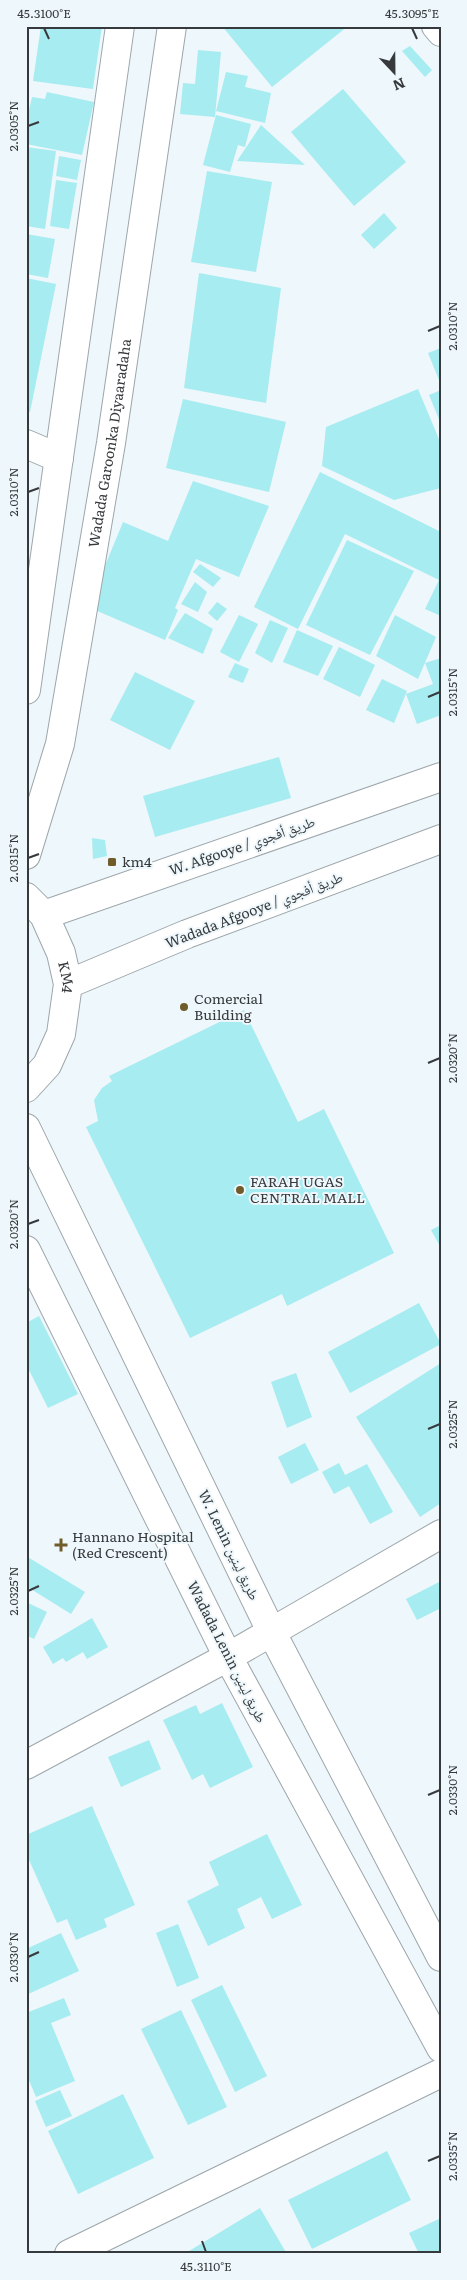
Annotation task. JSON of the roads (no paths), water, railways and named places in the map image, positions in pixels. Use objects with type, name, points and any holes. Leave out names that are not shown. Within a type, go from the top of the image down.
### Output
[{"type":"main road","points":[[26,690],[120,26]]},
{"type":"main road","name":"Wadada Garoonka Diyaaradaha","points":[[26,855],[60,744],[111,443],[172,26]]},
{"type":"main road","points":[[436,26],[441,32]]},
{"type":"main road","points":[[26,444],[59,458]]},
{"type":"main road","name":"W. Afgooye / طريق أفجوي","points":[[35,906],[441,777]]},
{"type":"main road","name":"Wadada Afgooye / طريق أفجوي","points":[[68,984],[187,934],[441,839]]},
{"type":"main road","name":"KM4","points":[[26,1088],[47,1065],[61,1034],[68,984],[61,953],[35,906]]},
{"type":"main road","name":"W. Lenin طريق لينين","points":[[26,1128],[271,1631],[441,1957]]},
{"type":"main road","name":"Wadada Lenin طريق لينين","points":[[26,1250],[228,1657],[441,2048]]},
{"type":"main road","points":[[26,1765],[228,1657],[441,1534]]},
{"type":"main road","points":[[69,2254],[441,2073]]},
{"type":"place","name":"km4","points":[[112,862]]},
{"type":"place","name":"Comercial Building","points":[[184,1007]]},
{"type":"place","name":"FARAH UGAS CENTRAL MALL","points":[[240,1190]]},
{"type":"place","name":"Hannano Hospital (Red Crescent)","points":[[61,1545]]}]
